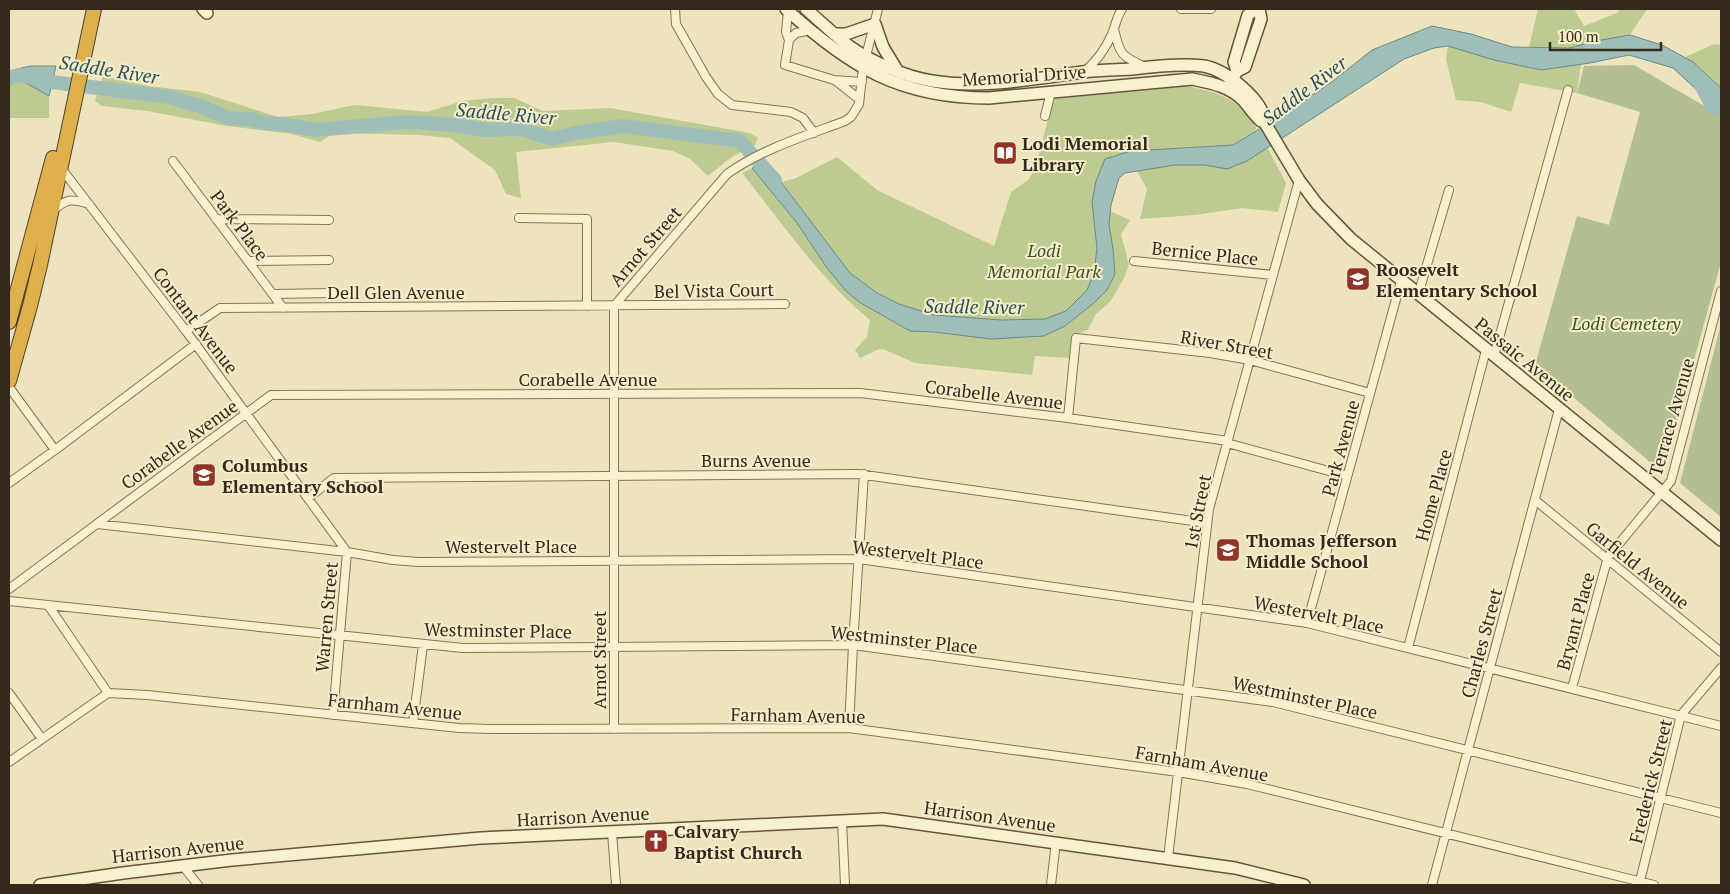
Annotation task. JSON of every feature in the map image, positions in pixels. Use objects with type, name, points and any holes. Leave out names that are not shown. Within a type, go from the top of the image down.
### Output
[{"type":"highway","points":[[9,322],[68,113],[90,10]]},
{"type":"highway","points":[[9,381],[30,306],[51,212],[68,113]]},
{"type":"main road","name":"Memorial Drive","points":[[806,9],[850,47],[867,57],[898,71],[930,81],[967,84],[1054,77],[1084,72],[1188,65],[1217,70],[1232,79]]},
{"type":"main road","points":[[1232,79],[1245,67],[1261,19],[1257,9]]},
{"type":"main road","name":"Memorial Drive","points":[[787,10],[844,56],[863,68],[889,82],[946,96],[990,98],[1192,79],[1212,82],[1232,79]]},
{"type":"main road","points":[[834,34],[856,32],[874,24],[883,47],[898,71]]},
{"type":"main road","name":"Passaic Avenue","points":[[1232,79],[1241,99],[1259,120],[1265,119],[1277,143],[1317,204],[1351,239],[1721,540]]},
{"type":"main road","name":"Harrison Avenue","points":[[40,885],[93,881],[183,866],[481,838],[883,819],[1235,868],[1304,885]]},
{"type":"street","points":[[675,9],[676,24],[706,77],[718,94],[732,105],[791,112],[802,118],[814,133]]},
{"type":"street","name":"Arnot Street","points":[[614,729],[614,306],[727,174],[739,165],[770,151],[845,121],[856,110],[863,68],[878,9]]},
{"type":"street","points":[[1084,72],[1098,60],[1122,9]]},
{"type":"street","points":[[1181,9],[1211,9]]},
{"type":"street","points":[[787,10],[786,32],[788,40],[785,65],[834,80],[862,82]]},
{"type":"street","points":[[1114,28],[1121,53],[1128,60],[1145,67]]},
{"type":"street","points":[[788,40],[799,32],[810,30]]},
{"type":"street","points":[[834,80],[859,99]]},
{"type":"street","name":"Home Place","points":[[1408,648],[1490,353],[1568,90]]},
{"type":"street","points":[[1045,116],[1051,92]]},
{"type":"street","name":"Park Place","points":[[173,161],[283,308]]},
{"type":"street","name":"Contant Avenue","points":[[60,167],[196,344],[347,552]]},
{"type":"street","name":"1st Street","points":[[1168,858],[1209,509],[1300,180]]},
{"type":"street","points":[[1418,295],[1449,190]]},
{"type":"street","points":[[51,212],[60,203],[70,200],[89,204]]},
{"type":"street","points":[[519,218],[587,219],[587,306]]},
{"type":"street","points":[[216,219],[329,220]]},
{"type":"street","points":[[248,261],[329,260]]},
{"type":"street","name":"Bernice Place","points":[[1134,261],[1273,275]]},
{"type":"street","name":"Park Avenue","points":[[1307,623],[1401,281]]},
{"type":"street","name":"Terrace Avenue","points":[[1662,492],[1671,481],[1721,291]]},
{"type":"street","points":[[273,294],[332,293]]},
{"type":"street","name":"Bel Vista Court","points":[[614,306],[784,304]]},
{"type":"street","name":"Dell Glen Avenue","points":[[186,331],[220,308],[614,306]]},
{"type":"street","name":"River Street","points":[[1068,418],[1076,338],[1210,353],[1250,360],[1370,394]]},
{"type":"street","points":[[9,483],[196,344]]},
{"type":"street","points":[[9,387],[55,450]]},
{"type":"street","name":"Corabelle Avenue","points":[[9,589],[271,395],[860,393],[1068,418],[1227,442],[1347,476]]},
{"type":"street","name":"Charles Street","points":[[1432,885],[1559,409]]},
{"type":"street","points":[[849,728],[852,645],[864,474]]},
{"type":"street","name":"Burns Avenue","points":[[308,498],[334,478],[864,474],[1207,523]]},
{"type":"street","name":"Bryant Place","points":[[1572,688],[1607,559],[1662,492]]},
{"type":"street","name":"Garfield Avenue","points":[[1535,500],[1721,652]]},
{"type":"street","name":"Westervelt Place","points":[[97,524],[419,562],[859,559],[1307,623],[1721,726]]},
{"type":"street","name":"Warren Street","points":[[333,715],[347,552]]},
{"type":"street","name":"Westminster Place","points":[[9,601],[463,648],[852,645],[1273,702],[1721,813]]},
{"type":"street","points":[[9,762],[108,693],[48,605]]},
{"type":"street","points":[[413,723],[423,645]]},
{"type":"street","name":"Frederick Street","points":[[1640,884],[1681,715],[1721,668]]},
{"type":"street","points":[[9,693],[42,739]]},
{"type":"street","name":"Farnham Avenue","points":[[108,693],[148,695],[459,728],[849,728],[1178,772],[1247,784],[1640,884],[1654,885]]},
{"type":"street","points":[[842,821],[846,885]]},
{"type":"street","points":[[612,832],[616,885]]},
{"type":"street","points":[[1051,885],[1056,842]]},
{"type":"street","points":[[183,866],[198,885]]},
{"type":"green space","points":[[1538,9],[1574,9],[1584,26],[1617,13],[1620,9],[1647,9],[1630,35],[1570,48],[1529,47]]},
{"type":"green space","points":[[1714,44],[1721,45],[1721,88],[1685,57]]},
{"type":"green space","points":[[1448,46],[1494,60],[1541,70],[1581,64],[1577,93],[1520,83],[1511,112],[1481,102],[1456,100],[1446,59]]},
{"type":"green space","name":"Lodi Cemetery","points":[[1634,65],[1713,111],[1721,111],[1721,262],[1663,473],[1535,365],[1577,216],[1609,225],[1640,112],[1577,93],[1584,66]]},
{"type":"green space","points":[[103,76],[149,86],[200,92],[278,117],[312,114],[355,105],[427,112],[462,101],[514,98],[543,111],[610,108],[750,133],[758,138],[755,145],[733,156],[708,176],[690,159],[673,151],[614,142],[516,152],[521,198],[506,194],[495,170],[450,138],[419,135],[334,133],[320,142],[292,134],[227,126],[147,111],[102,106],[95,101]]},
{"type":"green space","points":[[21,80],[49,96],[49,118],[9,118],[9,85]]},
{"type":"green space","name":"Lodi Memorial Park","points":[[1187,86],[1209,91],[1228,99],[1244,111],[1257,129],[1233,145],[1131,151],[1092,202],[1097,248],[1094,273],[1087,290],[1066,311],[1045,319],[1001,320],[934,315],[899,304],[877,293],[850,273],[782,182],[796,178],[837,157],[877,190],[994,246],[1011,192],[1028,180],[1035,170],[1053,99]]},
{"type":"green space","points":[[1267,147],[1286,183],[1278,212],[1242,208],[1195,215],[1140,219],[1147,189],[1137,171],[1175,165],[1205,165],[1227,169],[1247,161]]},
{"type":"green space","points":[[752,168],[797,223],[827,268],[859,302],[910,331],[991,339],[1065,326],[1107,290],[1115,274],[1109,224],[1110,211],[1130,220],[1121,234],[1129,265],[1110,302],[1096,314],[1088,330],[1074,335],[1072,358],[1035,356],[1032,375],[915,363],[883,349],[860,358],[855,350],[867,337],[870,320],[818,269],[742,173]]},
{"type":"green space","points":[[1721,324],[1721,517],[1680,483]]},
{"type":"water","points":[[1432,26],[1471,34],[1512,47],[1570,48],[1630,35],[1662,45],[1693,62],[1721,88],[1721,106],[1711,103],[1673,68],[1629,55],[1541,70],[1494,60],[1448,46],[1434,48],[1404,59],[1247,161],[1227,169],[1205,165],[1175,165],[1125,173],[1119,178],[1111,205],[1109,224],[1115,274],[1107,290],[1094,303],[1065,326],[1044,336],[991,339],[910,331],[859,302],[846,291],[827,268],[797,223],[752,168],[768,165],[850,273],[877,293],[899,304],[934,315],[1001,320],[1045,319],[1066,311],[1087,290],[1094,273],[1097,248],[1092,202],[1096,181],[1105,159],[1131,151],[1233,145],[1333,81],[1372,50]]},
{"type":"water","name":"Saddle River","points":[[30,66],[56,66],[49,96],[21,80],[9,85],[9,71]]},
{"type":"waterway","name":"Saddle River","points":[[9,78],[19,75],[52,82],[169,97],[200,106],[228,118],[251,119],[263,123],[283,124],[316,130],[408,122],[455,125],[485,130],[522,129],[552,139],[575,133],[623,126],[740,141],[775,180]]},
{"type":"waterway","name":"Saddle River","points":[[1700,83],[1713,108],[1721,109]]},
{"type":"place","name":"Lodi Memorial Library","points":[[1005,153]]},
{"type":"place","name":"Roosevelt Elementary School","points":[[1358,279]]},
{"type":"place","name":"Columbus Elementary School","points":[[204,475]]},
{"type":"place","name":"Thomas Jefferson Middle School","points":[[1228,550]]},
{"type":"place","name":"Calvary Baptist Church","points":[[656,841]]}]
